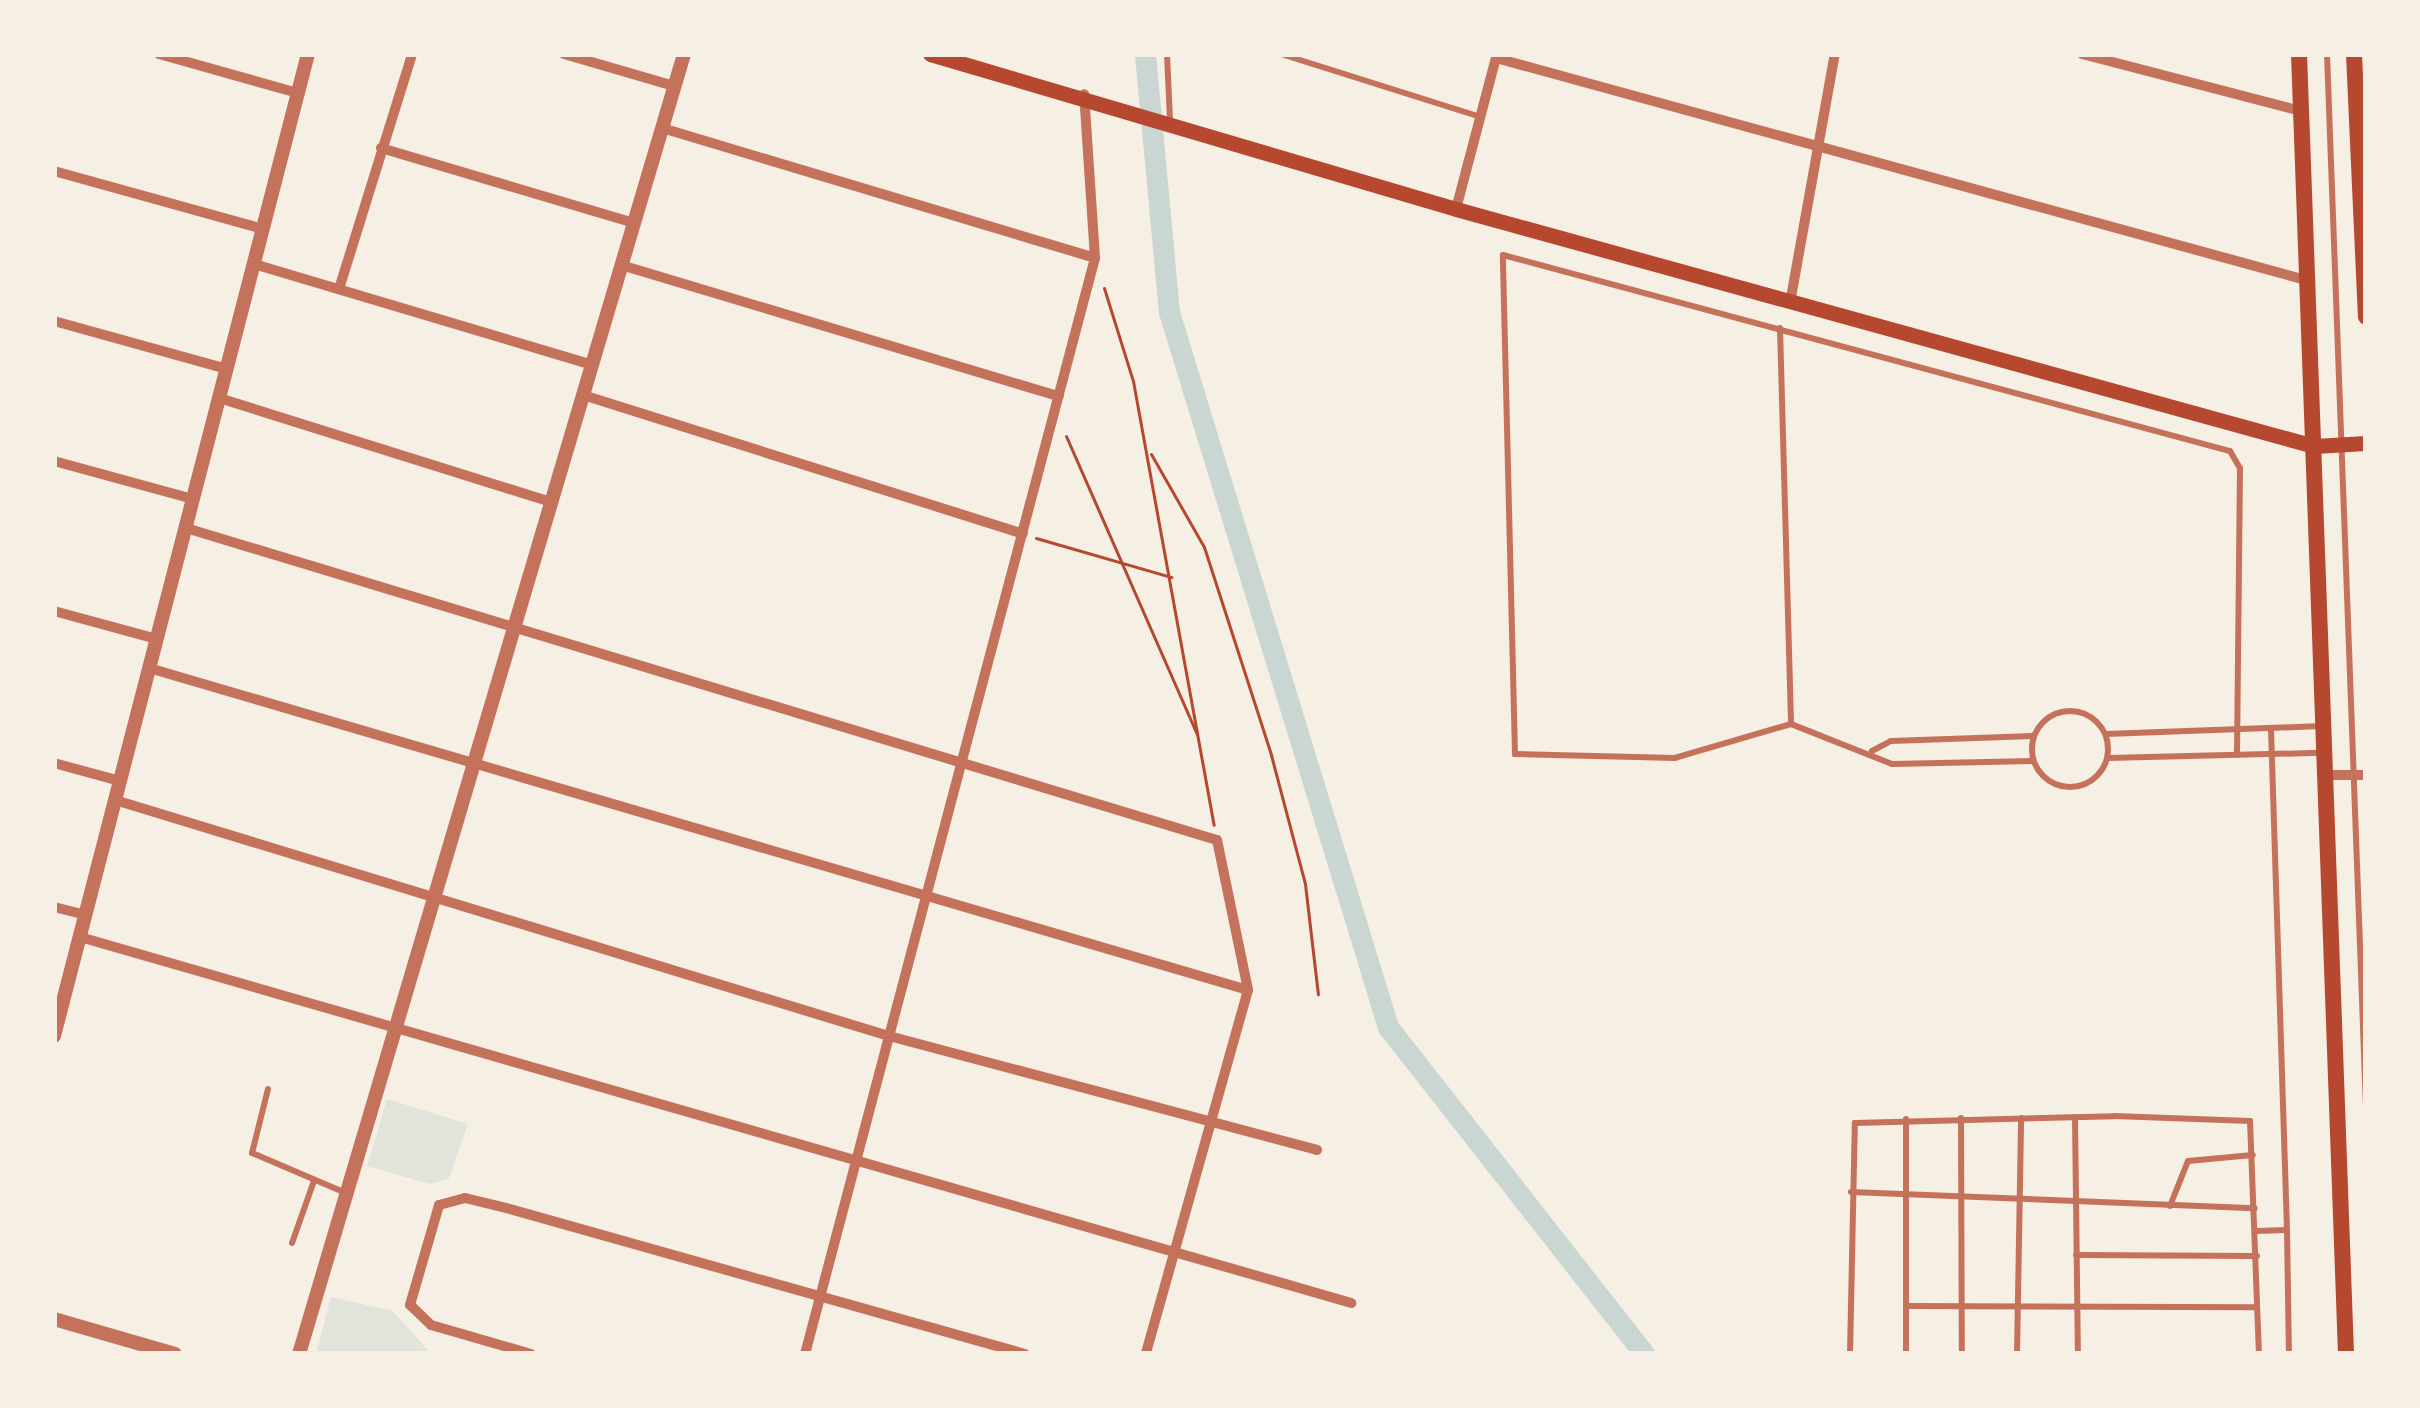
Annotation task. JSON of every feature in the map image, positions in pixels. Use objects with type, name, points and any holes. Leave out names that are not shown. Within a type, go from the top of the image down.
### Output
[{"type":"main road","points":[[930,54],[1109,101],[1456,209],[2314,446],[2366,443]]},
{"type":"main road","points":[[2299,54],[2346,1354]]},
{"type":"main road","points":[[2354,54],[2361,110],[2366,317]]},
{"type":"street","points":[[159,54],[298,92]]},
{"type":"street","points":[[54,1036],[308,54]]},
{"type":"street","points":[[339,289],[412,54]]},
{"type":"street","points":[[564,54],[674,86]]},
{"type":"street","points":[[298,1354],[684,54]]},
{"type":"street","points":[[1790,303],[1835,54]]},
{"type":"street","points":[[2082,54],[2301,110]]},
{"type":"street","points":[[1456,209],[1496,56],[2306,280]]},
{"type":"street","points":[[805,1354],[1095,258],[1084,94]]},
{"type":"street","points":[[662,128],[1095,258]]},
{"type":"street","points":[[381,148],[634,223]]},
{"type":"street","points":[[54,171],[263,230]]},
{"type":"street","points":[[254,264],[592,364]]},
{"type":"street","points":[[621,265],[1059,396]]},
{"type":"street","points":[[54,321],[227,369]]},
{"type":"street","points":[[583,395],[1023,534]]},
{"type":"street","points":[[219,398],[551,502]]},
{"type":"street","points":[[54,461],[193,499]]},
{"type":"street","points":[[186,528],[1217,840],[1248,990],[1206,1124],[1146,1354]]},
{"type":"street","points":[[54,610],[157,638]]},
{"type":"street","points":[[149,668],[1248,990]]},
{"type":"street","points":[[54,763],[120,781]]},
{"type":"street","points":[[2326,775],[2361,775]]},
{"type":"street","points":[[115,800],[889,1036],[1317,1150]]},
{"type":"street","points":[[54,907],[85,915]]},
{"type":"street","points":[[80,937],[396,1026],[854,1166],[1351,1303]]},
{"type":"street","points":[[531,1354],[431,1325],[410,1305],[439,1205],[465,1198],[1024,1354]]},
{"type":"street","points":[[54,1319],[133,1348],[175,1354]]},
{"type":"lane","points":[[1167,54],[1170,121]]},
{"type":"lane","points":[[1281,54],[1479,116]]},
{"type":"lane","points":[[2327,54],[2361,775],[2366,1110]]},
{"type":"lane","points":[[2033,761],[1892,764],[1871,751],[1791,724],[1675,758],[1513,752],[1502,257],[1780,328],[2234,454],[2237,755]]},
{"type":"lane","points":[[1780,328],[1791,724]]},
{"type":"lane","points":[[1871,751],[1891,741],[2034,736],[2069,711],[2084,713],[2105,734],[2108,758],[2101,773],[2072,788],[2055,785],[2033,761],[2034,736]]},
{"type":"lane","points":[[2105,734],[2324,726]]},
{"type":"lane","points":[[2272,728],[2289,1354]]},
{"type":"lane","points":[[2108,758],[2325,753]]},
{"type":"lane","points":[[268,1089],[252,1153],[346,1193]]},
{"type":"lane","points":[[2075,1117],[2078,1354]]},
{"type":"lane","points":[[1850,1354],[1853,1124],[2075,1117],[2246,1118],[2253,1155],[2259,1354]]},
{"type":"lane","points":[[1961,1118],[1963,1354]]},
{"type":"lane","points":[[2017,1354],[2021,1118]]},
{"type":"lane","points":[[1906,1120],[1906,1354]]},
{"type":"lane","points":[[2170,1206],[2188,1161],[2253,1155]]},
{"type":"lane","points":[[292,1243],[314,1181]]},
{"type":"lane","points":[[1851,1192],[2255,1208]]},
{"type":"lane","points":[[2256,1231],[2287,1230]]},
{"type":"lane","points":[[2076,1255],[2257,1256]]},
{"type":"lane","points":[[1906,1306],[2258,1307]]},
{"type":"path","points":[[1095,258],[1147,448],[1174,578],[1217,840]]},
{"type":"path","points":[[1055,412],[1200,740]]},
{"type":"path","points":[[1147,448],[1204,547],[1271,755],[1305,884],[1318,994]]},
{"type":"path","points":[[1023,534],[1174,578]]},
{"type":"shaded area","points":[[387,1099],[468,1124],[449,1178],[430,1184],[367,1166]]},
{"type":"shaded area","points":[[331,1297],[393,1311],[431,1354],[316,1354]]},
{"type":"waterway","points":[[1145,54],[1169,312],[1388,1027],[1644,1354]]}]
